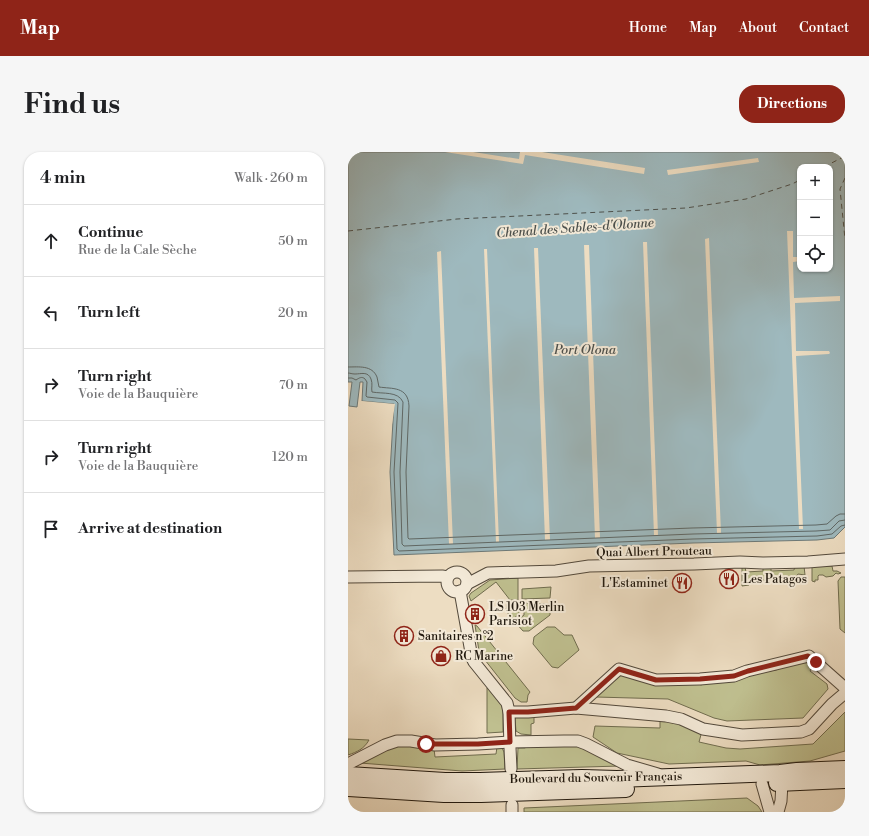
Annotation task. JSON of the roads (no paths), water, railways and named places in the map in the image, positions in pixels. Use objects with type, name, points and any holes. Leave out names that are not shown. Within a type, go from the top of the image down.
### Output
[{"type":"main road","name":"Boulevard du Souvenir Français","points":[[348,775],[445,781],[480,781],[582,778],[617,779],[845,769]]},
{"type":"main road","name":"Boulevard du Souvenir Français","points":[[348,788],[444,794],[480,794],[845,780]]},
{"type":"street","name":"Quai Albert Prouteau","points":[[463,588],[488,574],[556,571],[589,566],[740,562],[808,562],[845,559]]},
{"type":"street","points":[[348,577],[448,577],[455,572],[458,572],[466,578],[463,588],[472,658],[507,702],[509,712],[511,769]]},
{"type":"street","points":[[448,577],[447,583],[450,589],[456,592],[463,588]]},
{"type":"street","points":[[576,708],[619,669],[656,680],[700,679],[734,676],[808,656],[845,688]]},
{"type":"street","points":[[509,712],[576,708],[666,716],[681,719],[703,729],[742,735],[801,732],[810,729],[832,704],[845,693]]},
{"type":"street","points":[[348,764],[385,745],[397,741],[411,741],[434,745],[578,741],[627,764],[653,773],[672,777]]},
{"type":"street","points":[[778,812],[781,801],[782,783]]},
{"type":"street","points":[[762,784],[770,812]]},
{"type":"water","name":"Port Olona","points":[[348,152],[845,152],[845,527],[834,538],[817,540],[693,543],[394,555],[390,472],[394,404],[362,401],[363,382],[360,382],[357,407],[349,406],[352,382],[348,382]]},
{"type":"place","name":"Les Patagos","points":[[729,579]]},
{"type":"place","name":"L'Estaminet","points":[[682,583]]},
{"type":"place","name":"LS 103 Merlin Parisiot","points":[[475,614]]},
{"type":"place","name":"Sanitaires n°2","points":[[404,636]]},
{"type":"place","name":"RC Marine","points":[[441,656]]},
{"type":"water label","name":"Chenal des Sables-d'Olonne","points":[[575,228]]}]
